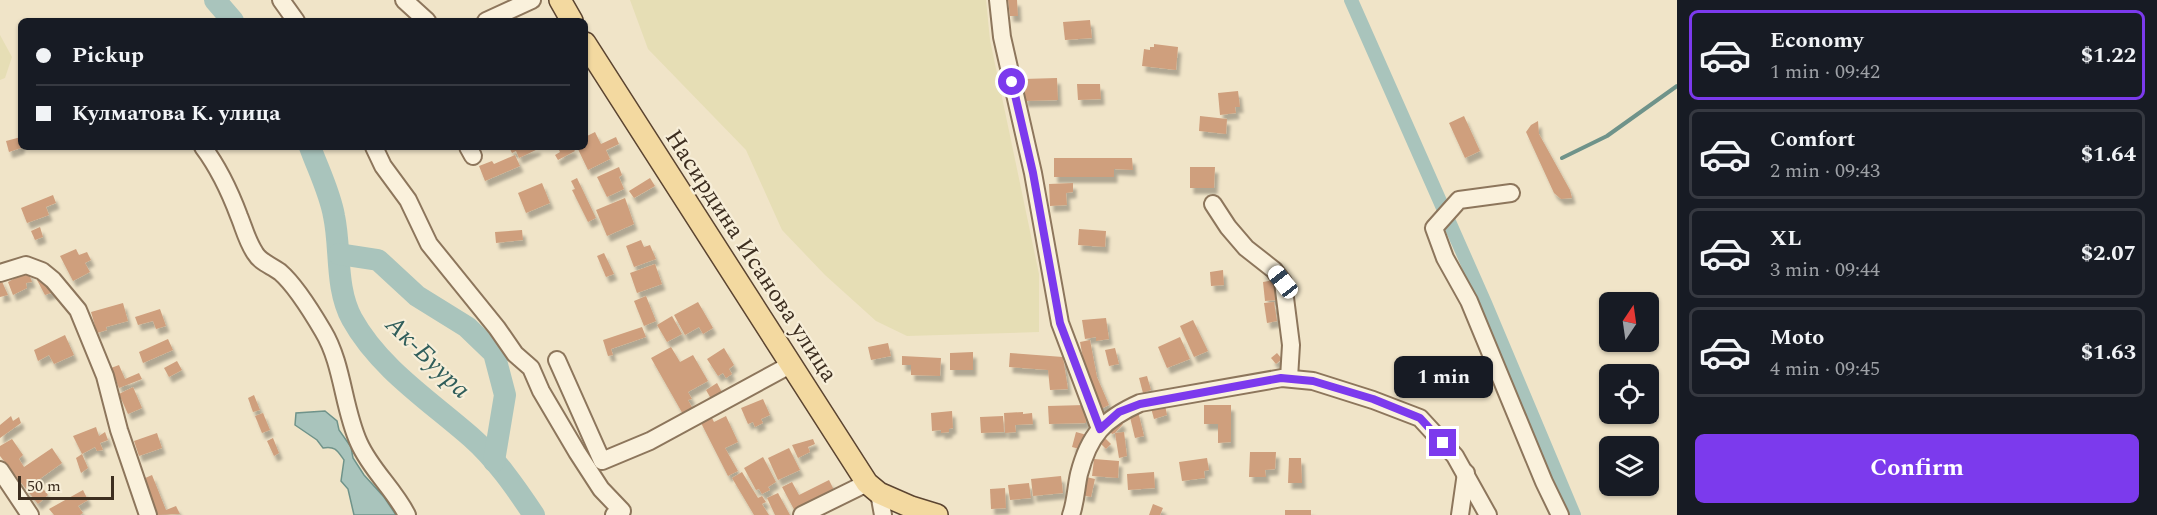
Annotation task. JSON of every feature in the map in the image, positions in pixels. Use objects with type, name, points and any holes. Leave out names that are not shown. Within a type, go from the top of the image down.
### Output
[{"type":"main road","points":[[560,0],[570,18]]},
{"type":"main road","name":"Насирдина Исанова улица","points":[[588,48],[790,365],[873,488]]},
{"type":"main road","points":[[873,488],[927,512]]},
{"type":"street","points":[[281,0],[294,18]]},
{"type":"street","points":[[404,0],[424,18]]},
{"type":"street","points":[[493,18],[532,0]]},
{"type":"street","points":[[998,0],[1002,37],[1033,173],[1060,323],[1100,429]]},
{"type":"street","points":[[205,150],[221,177],[256,255],[266,265],[279,271],[290,283],[323,331],[333,351],[343,395],[359,443],[369,461],[402,504],[407,515]]},
{"type":"street","points":[[375,150],[383,166],[408,200],[429,244],[497,328],[515,354],[531,368],[541,391],[577,452],[601,489],[622,511],[614,515]]},
{"type":"street","points":[[1511,193],[1459,200],[1434,228],[1445,258],[1469,301],[1544,482],[1560,515]]},
{"type":"street","points":[[1213,204],[1228,227],[1246,248],[1274,270],[1283,282],[1291,345],[1288,378]]},
{"type":"street","points":[[0,273],[26,265],[42,271],[53,280],[78,310],[105,376],[122,438],[148,515]]},
{"type":"street","points":[[557,360],[602,461],[650,441],[790,365]]},
{"type":"street","points":[[1071,515],[1076,501],[1078,476],[1086,452],[1100,429],[1119,412],[1140,404],[1281,378],[1313,381],[1373,399],[1420,418],[1455,456],[1488,515]]},
{"type":"street","points":[[0,470],[30,515]]},
{"type":"street","points":[[1460,515],[1466,473]]},
{"type":"street","points":[[802,515],[873,488],[883,515]]},
{"type":"shaded area","points":[[630,0],[986,0],[990,40],[1039,274],[1039,332],[907,336],[876,321],[825,275],[782,230],[746,150],[648,49]]},
{"type":"shaded area","points":[[0,35],[12,57],[5,78],[0,80]]},
{"type":"water","points":[[325,411],[337,421],[339,430],[351,447],[353,458],[396,515],[354,515],[348,489],[341,481],[344,460],[335,450],[323,448],[317,440],[295,425],[296,413]]},
{"type":"building","points":[[1008,0],[1017,0],[1018,16],[1010,16]]},
{"type":"building","points":[[1090,20],[1092,38],[1065,40],[1063,22]]},
{"type":"building","points":[[1154,44],[1178,47],[1176,70],[1142,66],[1144,49],[1150,50]]},
{"type":"building","points":[[1057,78],[1058,100],[1024,101],[1023,79]]},
{"type":"building","points":[[1077,84],[1100,84],[1101,99],[1078,100]]},
{"type":"building","points":[[1238,91],[1240,107],[1235,107],[1236,113],[1220,115],[1218,93]]},
{"type":"building","points":[[1200,116],[1227,119],[1226,134],[1199,131]]},
{"type":"building","points":[[1464,116],[1480,151],[1465,158],[1449,123]]},
{"type":"building","points":[[1538,121],[1539,134],[1570,190],[1572,198],[1561,199],[1554,193],[1526,132]]},
{"type":"building","points":[[595,132],[601,144],[616,137],[619,144],[606,150],[610,159],[588,170],[578,150],[588,150],[588,136]]},
{"type":"building","points":[[18,138],[18,149],[9,152],[6,141]]},
{"type":"building","points":[[510,150],[536,150],[519,158],[516,151],[512,153]]},
{"type":"building","points":[[559,150],[575,151],[558,160],[555,155],[560,152]]},
{"type":"building","points":[[515,155],[520,166],[485,181],[479,166],[492,161],[494,164]]},
{"type":"building","points":[[1054,158],[1132,158],[1133,170],[1114,169],[1114,177],[1054,177]]},
{"type":"building","points":[[619,167],[622,175],[619,177],[624,189],[607,197],[597,177]]},
{"type":"building","points":[[1190,167],[1215,167],[1214,188],[1190,188]]},
{"type":"building","points":[[577,178],[596,218],[588,222],[572,190],[575,189],[571,181]]},
{"type":"building","points":[[650,178],[655,186],[634,198],[629,191]]},
{"type":"building","points":[[542,183],[550,203],[526,213],[518,193]]},
{"type":"building","points":[[1073,183],[1073,192],[1066,193],[1067,205],[1050,206],[1049,184]]},
{"type":"building","points":[[53,195],[56,203],[46,207],[49,215],[27,223],[21,208]]},
{"type":"building","points":[[625,198],[634,224],[607,236],[596,210]]},
{"type":"building","points":[[40,227],[43,237],[35,240],[31,231]]},
{"type":"building","points":[[1079,229],[1106,231],[1105,247],[1078,245]]},
{"type":"building","points":[[522,230],[523,240],[496,243],[495,232]]},
{"type":"building","points":[[641,240],[644,247],[650,245],[656,259],[634,267],[626,246]]},
{"type":"building","points":[[76,249],[79,255],[87,252],[91,260],[85,263],[90,272],[73,281],[60,256]]},
{"type":"building","points":[[604,253],[614,274],[606,277],[597,256]]},
{"type":"building","points":[[655,264],[662,284],[637,293],[630,273]]},
{"type":"building","points":[[1223,270],[1224,285],[1211,286],[1210,272]]},
{"type":"building","points":[[28,271],[32,282],[26,283],[27,288],[13,295],[8,282]]},
{"type":"building","points":[[0,277],[8,295],[0,297]]},
{"type":"building","points":[[44,279],[54,292],[45,295],[37,280]]},
{"type":"building","points":[[1274,280],[1276,300],[1265,301],[1263,282]]},
{"type":"building","points":[[646,296],[656,321],[644,326],[634,301]]},
{"type":"building","points":[[698,302],[713,328],[703,334],[699,327],[685,335],[674,315]]},
{"type":"building","points":[[1274,302],[1277,321],[1267,323],[1264,303]]},
{"type":"building","points":[[123,303],[128,321],[106,327],[107,330],[97,333],[91,312]]},
{"type":"building","points":[[160,309],[166,326],[156,329],[153,321],[138,325],[135,317]]},
{"type":"building","points":[[672,316],[682,334],[667,342],[657,325]]},
{"type":"building","points":[[1106,318],[1109,339],[1096,341],[1096,337],[1085,339],[1082,320]]},
{"type":"building","points":[[1193,320],[1208,351],[1194,357],[1180,326]]},
{"type":"building","points":[[642,327],[646,337],[611,349],[613,355],[608,356],[603,340]]},
{"type":"building","points":[[65,335],[74,355],[54,364],[49,355],[38,361],[34,350]]},
{"type":"building","points":[[1180,337],[1190,359],[1167,368],[1158,347]]},
{"type":"building","points":[[168,339],[173,350],[143,363],[139,352]]},
{"type":"building","points":[[1090,340],[1097,377],[1109,405],[1099,410],[1087,380],[1080,342]]},
{"type":"building","points":[[888,343],[891,356],[871,360],[868,347]]},
{"type":"building","points":[[671,347],[680,362],[693,355],[708,381],[688,392],[692,399],[688,400],[694,411],[684,416],[651,358]]},
{"type":"building","points":[[724,348],[734,365],[729,369],[732,374],[726,378],[723,373],[718,376],[707,359]]},
{"type":"building","points":[[1115,348],[1119,364],[1109,366],[1105,350]]},
{"type":"building","points":[[973,352],[973,370],[950,370],[950,353]]},
{"type":"building","points":[[1010,353],[1063,357],[1068,389],[1050,390],[1048,370],[1009,367]]},
{"type":"building","points":[[1277,353],[1282,359],[1276,364],[1271,358]]},
{"type":"building","points":[[902,356],[941,358],[940,376],[911,375],[911,365],[902,365]]},
{"type":"building","points":[[177,361],[182,370],[169,377],[164,368]]},
{"type":"building","points":[[119,365],[125,379],[139,373],[142,379],[119,388],[111,368]]},
{"type":"building","points":[[1147,376],[1151,390],[1143,393],[1139,378]]},
{"type":"building","points":[[717,383],[725,398],[714,404],[706,390]]},
{"type":"building","points":[[133,387],[142,408],[128,414],[119,394]]},
{"type":"building","points":[[254,395],[260,410],[253,412],[248,398]]},
{"type":"building","points":[[763,399],[770,415],[761,419],[763,423],[755,427],[753,422],[748,424],[741,408]]},
{"type":"building","points":[[1085,405],[1086,423],[1049,424],[1048,406]]},
{"type":"building","points":[[1165,405],[1167,415],[1154,419],[1151,408]]},
{"type":"building","points":[[1204,405],[1231,405],[1231,442],[1218,443],[1218,424],[1204,424]]},
{"type":"building","points":[[952,411],[953,428],[949,429],[949,432],[932,431],[931,413]]},
{"type":"building","points":[[1138,411],[1144,436],[1135,438],[1129,413]]},
{"type":"building","points":[[1023,412],[1023,414],[1032,413],[1033,424],[1015,425],[1016,432],[1005,433],[1004,413]]},
{"type":"building","points":[[263,413],[270,430],[262,433],[255,416]]},
{"type":"building","points":[[11,416],[13,421],[19,417],[21,423],[0,438],[0,425]]},
{"type":"building","points":[[711,416],[714,422],[726,416],[738,442],[725,448],[738,471],[728,476],[700,421]]},
{"type":"building","points":[[1003,416],[1004,432],[981,433],[980,417]]},
{"type":"building","points":[[1119,419],[1123,424],[1112,434],[1108,429]]},
{"type":"building","points":[[96,427],[99,436],[105,432],[108,440],[100,443],[103,450],[97,451],[95,447],[82,454],[73,436]]},
{"type":"building","points":[[1076,432],[1087,435],[1083,450],[1072,447]]},
{"type":"building","points":[[1124,432],[1127,456],[1119,458],[1115,433]]},
{"type":"building","points":[[157,433],[162,448],[139,456],[134,441]]},
{"type":"building","points":[[273,438],[279,453],[274,456],[267,441]]},
{"type":"building","points":[[1105,438],[1111,444],[1106,449],[1100,443]]},
{"type":"building","points":[[12,439],[23,455],[19,459],[24,467],[52,448],[62,463],[37,481],[48,495],[38,504],[0,456],[0,446]]},
{"type":"building","points":[[813,439],[815,444],[808,447],[810,452],[798,458],[792,445]]},
{"type":"building","points":[[789,448],[800,470],[778,480],[768,458]]},
{"type":"building","points":[[1250,452],[1276,452],[1275,469],[1265,470],[1266,477],[1249,477]]},
{"type":"building","points":[[82,454],[88,468],[81,473],[76,458]]},
{"type":"building","points":[[763,457],[776,482],[768,487],[770,490],[762,494],[759,489],[756,490],[744,468]]},
{"type":"building","points":[[1207,458],[1209,470],[1204,471],[1205,478],[1182,481],[1179,462]]},
{"type":"building","points":[[1289,458],[1301,458],[1302,483],[1288,483]]},
{"type":"building","points":[[1094,459],[1119,461],[1118,478],[1092,476]]},
{"type":"building","points":[[742,472],[758,498],[762,496],[766,502],[762,504],[769,515],[754,515],[732,478]]},
{"type":"building","points":[[1154,472],[1155,488],[1128,490],[1127,474]]},
{"type":"building","points":[[152,475],[166,510],[176,506],[180,514],[156,515],[143,479]]},
{"type":"building","points":[[1061,476],[1063,493],[1033,496],[1031,479]]},
{"type":"building","points":[[1086,477],[1095,479],[1091,497],[1082,495]]},
{"type":"building","points":[[829,480],[837,496],[797,515],[782,487],[792,482],[799,495]]},
{"type":"building","points":[[1029,483],[1031,498],[1010,500],[1008,485]]},
{"type":"building","points":[[1005,488],[1006,508],[991,509],[990,489]]},
{"type":"building","points":[[83,490],[88,500],[78,506],[83,513],[80,515],[54,515],[49,509]]},
{"type":"building","points":[[778,493],[790,515],[775,515],[767,498]]},
{"type":"building","points":[[1153,504],[1163,508],[1160,515],[1149,515]]},
{"type":"building","points":[[1285,510],[1311,510],[1311,515],[1285,515]]},
{"type":"waterway","name":"Ак-Буура","points":[[215,0],[230,18]]},
{"type":"waterway","points":[[1351,0],[1485,303],[1574,515]]},
{"type":"waterway","points":[[1562,158],[1607,136],[1677,86]]},
{"type":"waterway","name":"Ак-Буура","points":[[311,150],[332,207],[343,294],[352,319],[363,337],[391,368],[489,455],[513,484],[534,515]]},
{"type":"waterway","points":[[339,254],[378,260],[417,296],[467,327],[494,353],[505,395],[494,461]]},
{"type":"route","points":[[1012,82],[1033,173],[1060,323],[1100,429],[1119,412],[1140,404],[1281,378],[1313,381],[1373,399],[1420,418],[1443,443]]}]
